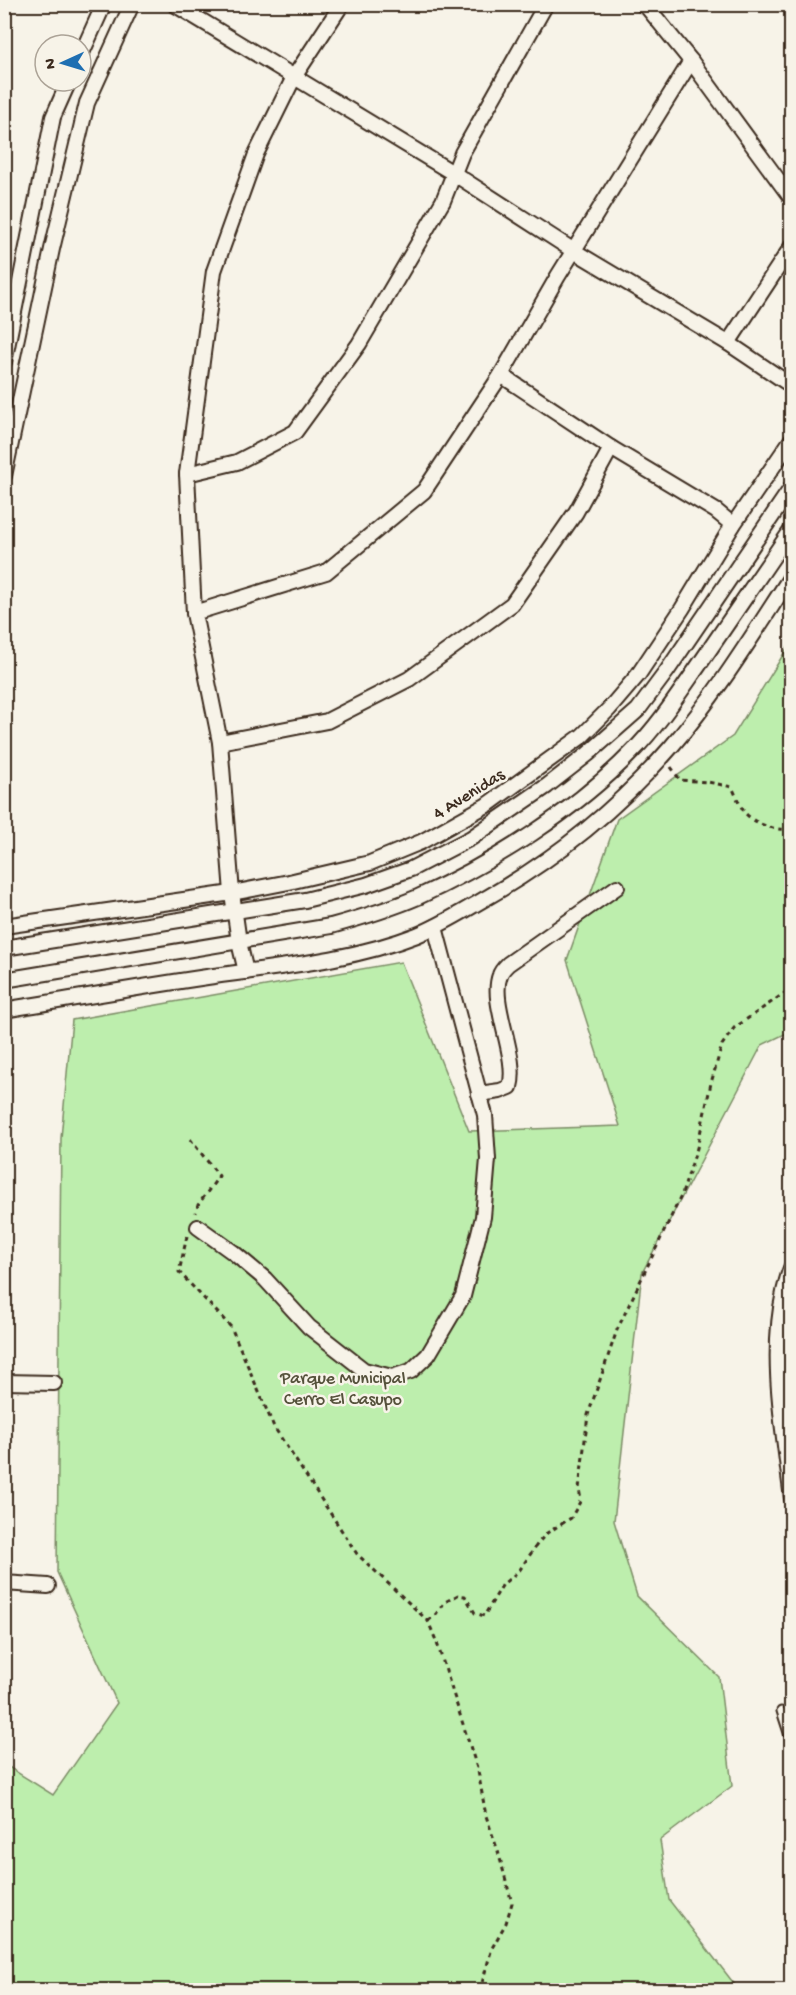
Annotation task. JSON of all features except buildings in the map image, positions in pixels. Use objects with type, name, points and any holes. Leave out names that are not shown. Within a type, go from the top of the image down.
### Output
[{"type":"street","points":[[91,33],[104,4]]},
{"type":"street","points":[[4,476],[52,249],[87,103],[132,4]]},
{"type":"street","points":[[174,4],[453,173],[574,251],[728,343],[792,386]]},
{"type":"street","points":[[246,972],[232,893],[220,742],[194,613],[187,474],[214,271],[256,154],[294,78],[342,4]]},
{"type":"street","points":[[187,474],[237,462],[296,432],[358,344],[442,201],[462,153],[546,4]]},
{"type":"street","points":[[642,4],[648,8],[691,61],[792,199]]},
{"type":"street","points":[[194,613],[326,572],[424,491],[501,375],[691,61]]},
{"type":"street","points":[[4,362],[53,117],[64,93]]},
{"type":"street","points":[[728,343],[792,246]]},
{"type":"street","points":[[501,375],[611,448],[716,511],[734,525]]},
{"type":"street","name":"4 Avenidas","points":[[4,926],[232,893],[370,863],[422,842],[487,805],[582,736],[638,675],[734,525],[792,440]]},
{"type":"street","points":[[220,742],[327,721],[409,679],[512,604],[576,512],[611,448]]},
{"type":"street","name":"4 Avenidas","points":[[4,948],[305,900],[366,885],[411,869],[471,838],[547,786],[638,710],[792,487]]},
{"type":"street","points":[[4,980],[331,926],[417,897],[494,856],[594,789],[633,751],[665,714],[792,530]]},
{"type":"street","points":[[4,1011],[335,958],[389,944],[435,927],[517,881],[562,850],[634,787],[663,756],[733,666],[792,575]]},
{"type":"street","points":[[479,1094],[500,1091],[510,1087],[511,1082],[510,1060],[497,991],[500,975],[508,964],[617,887]]},
{"type":"street","points":[[193,1225],[234,1253],[265,1279],[309,1327],[364,1370],[392,1377],[411,1371],[428,1355],[463,1296],[483,1217],[488,1159],[485,1115],[435,927]]},
{"type":"street","points":[[792,1266],[781,1306],[777,1345],[792,1499]]},
{"type":"street","points":[[4,1382],[54,1383]]},
{"type":"street","points":[[4,1583],[48,1587]]},
{"type":"lane","points":[[781,1711],[792,1745]]},
{"type":"path","points":[[663,756],[680,780],[732,787],[746,814],[766,827],[792,829]]},
{"type":"path","points":[[428,1621],[445,1602],[458,1594],[465,1596],[475,1613],[484,1616],[503,1584],[519,1571],[538,1542],[547,1533],[571,1518],[580,1500],[579,1490],[588,1415],[617,1330],[682,1194],[697,1148],[722,1045],[734,1028],[792,988]]},
{"type":"path","points":[[190,1139],[219,1176],[198,1205],[179,1272],[231,1327],[274,1427],[357,1554],[428,1621],[437,1643],[478,1772],[486,1816],[512,1903],[506,1923],[492,1948],[480,1990]]},
{"type":"green space","name":"Parque Municipal Cerro El Casupo","points":[[791,642],[791,1031],[762,1045],[642,1273],[614,1521],[637,1596],[719,1677],[732,1786],[660,1840],[669,1900],[739,1990],[5,1990],[4,1764],[53,1795],[117,1703],[57,1572],[61,1138],[72,1020],[401,962],[469,1131],[620,1126],[567,960],[617,819],[733,736]]}]
